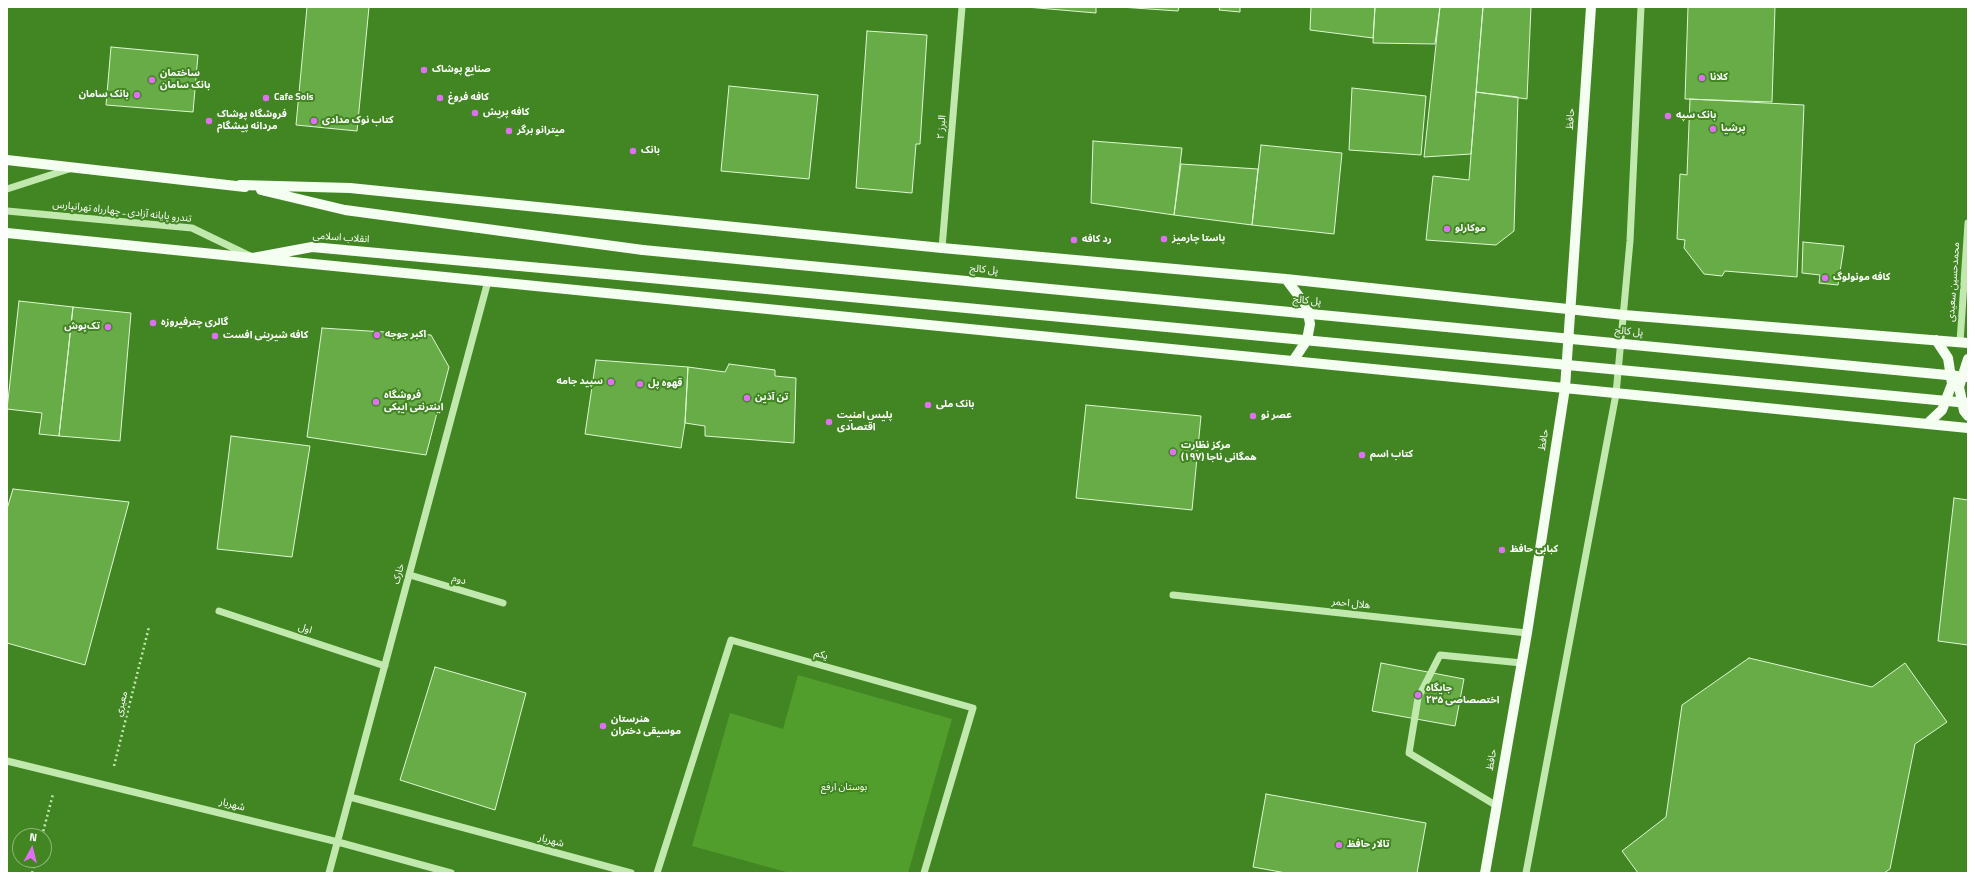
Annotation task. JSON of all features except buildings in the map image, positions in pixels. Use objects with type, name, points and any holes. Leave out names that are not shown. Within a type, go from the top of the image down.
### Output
[{"type":"main road","name":"حافظ","points":[[1485,873],[1527,633],[1565,388],[1591,7]]},
{"type":"main road","points":[[7,160],[240,185],[350,188],[942,248],[1286,278],[1624,315],[1964,343]]},
{"type":"main road","name":"پل کالج","points":[[240,185],[345,210],[643,250],[1968,377]]},
{"type":"main road","name":"انقلاب اسلامی","points":[[7,233],[253,258],[312,247],[1968,403]]},
{"type":"main road","points":[[253,258],[1968,428]]},
{"type":"main road","points":[[1286,278],[1307,307],[1310,324],[1307,340],[1293,361]]},
{"type":"main road","points":[[1927,424],[1942,410],[1952,384],[1948,358],[1936,340]]},
{"type":"main road","points":[[1968,359],[1959,387],[1964,411],[1968,416]]},
{"type":"street","name":"البرز ۲","points":[[942,248],[962,7]]},
{"type":"street","points":[[1526,873],[1616,394],[1630,241],[1641,7]]},
{"type":"street","points":[[7,189],[75,167]]},
{"type":"street","name":"تندرو پایانه آزادی ـ چهارراه تهرانپارس","points":[[7,211],[192,228],[253,258]]},
{"type":"street","name":"محمدحسین سعیدی","points":[[1964,343],[1968,223]]},
{"type":"street","name":"خارک","points":[[329,873],[488,281]]},
{"type":"street","name":"دوم","points":[[410,575],[503,603]]},
{"type":"street","name":"هلال احمر","points":[[1173,595],[1527,633]]},
{"type":"street","name":"اول","points":[[219,611],[385,666]]},
{"type":"street","name":"یکم","points":[[657,873],[731,640],[973,708],[924,873]]},
{"type":"street","points":[[1496,806],[1409,752],[1418,698],[1440,656],[1522,663]]},
{"type":"street","name":"شهریار","points":[[7,761],[338,842],[451,873]]},
{"type":"street","name":"شهریار","points":[[350,797],[631,873]]},
{"type":"path","name":"معیری","points":[[109,786],[149,627]]},
{"type":"path","points":[[44,828],[59,774]]},
{"type":"green space","name":"بوستان ارفع","points":[[798,675],[952,719],[908,873],[790,873],[692,846],[730,713],[783,729]]},
{"type":"place","name":"صنایع پوشاک","points":[[424,70]]},
{"type":"place","name":"کلانا","points":[[1702,78]]},
{"type":"place","name":"ساختمان بانک سامان","points":[[152,80]]},
{"type":"place","name":"بانک سامان","points":[[137,95]]},
{"type":"place","name":"Cafe Sols","points":[[266,98]]},
{"type":"place","name":"کافه فروغ","points":[[440,98]]},
{"type":"place","name":"کافه پریش","points":[[475,113]]},
{"type":"place","name":"بانک سپه","points":[[1668,116]]},
{"type":"place","name":"فروشگاه پوشاک مردانه پیشگام","points":[[209,121]]},
{"type":"place","name":"کتاب نوک مدادی","points":[[314,121]]},
{"type":"place","name":"پرشیا","points":[[1713,129]]},
{"type":"place","name":"میترانو برگر","points":[[509,131]]},
{"type":"place","name":"بانک","points":[[633,151]]},
{"type":"place","name":"موکارلو","points":[[1447,229]]},
{"type":"place","name":"پاستا چارمیز","points":[[1164,239]]},
{"type":"place","name":"رد کافه","points":[[1074,240]]},
{"type":"place","name":"کافه مونولوگ","points":[[1825,278]]},
{"type":"place","name":"گالری چترفیروزه","points":[[153,323]]},
{"type":"place","name":"تک‌پوش","points":[[108,327]]},
{"type":"place","name":"اکبر جوجه","points":[[377,335]]},
{"type":"place","name":"کافه شیرینی افست","points":[[215,336]]},
{"type":"place","name":"سپید جامه","points":[[611,382]]},
{"type":"place","name":"قهوه پل","points":[[640,384]]},
{"type":"place","name":"تن آذین","points":[[747,398]]},
{"type":"place","name":"فروشگاه اینترنتی ایپکی","points":[[376,402]]},
{"type":"place","name":"بانک ملی","points":[[928,405]]},
{"type":"place","name":"عصر نو","points":[[1253,416]]},
{"type":"place","name":"پلیس امنیت اقتصادی","points":[[829,422]]},
{"type":"place","name":"مرکز نظارت همگانی ناجا (۱۹۷)","points":[[1173,452]]},
{"type":"place","name":"کتاب اسم","points":[[1362,455]]},
{"type":"place","name":"کبابی حافظ","points":[[1502,550]]},
{"type":"place","name":"جایگاه اختصصاصی ۲۳۵","points":[[1418,695]]},
{"type":"place","name":"هنرستان موسیقی دختران","points":[[603,726]]},
{"type":"place","name":"تالار حافظ","points":[[1339,845]]}]
